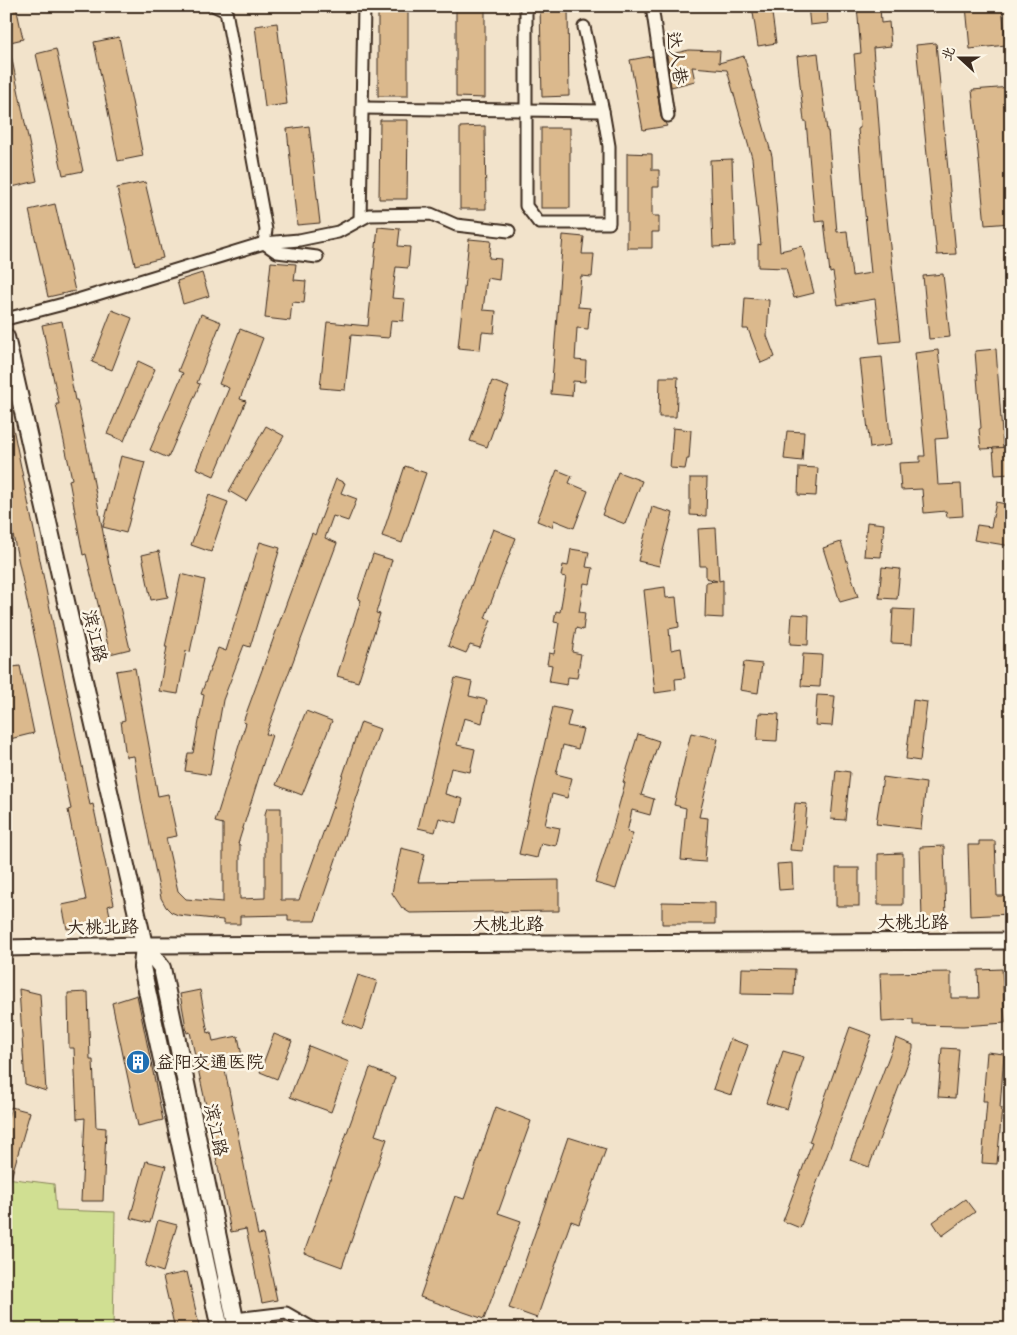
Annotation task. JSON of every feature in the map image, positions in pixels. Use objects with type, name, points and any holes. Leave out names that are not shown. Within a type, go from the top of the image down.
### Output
[{"type":"main road","name":"滨江路","points":[[6,337],[144,945],[142,967],[220,1329]]},
{"type":"main road","name":"滨江路","points":[[144,945],[162,968],[236,1324]]},
{"type":"street","points":[[215,6],[226,10],[266,230],[264,243]]},
{"type":"street","points":[[360,219],[364,6]]},
{"type":"street","points":[[526,6],[526,206],[539,223],[609,223],[609,146],[584,26]]},
{"type":"street","name":"达人巷","points":[[652,6],[668,116]]},
{"type":"street","points":[[363,108],[603,111]]},
{"type":"street","points":[[6,318],[71,302],[264,243],[299,240],[338,232],[369,214],[431,214],[456,225],[509,231]]},
{"type":"street","points":[[264,243],[277,252],[317,257]]},
{"type":"street","name":"大桃北路","points":[[6,948],[144,945],[1011,941]]},
{"type":"street","points":[[236,1324],[286,1313],[314,1329]]},
{"type":"green space","points":[[6,1178],[54,1184],[56,1210],[115,1212],[113,1329],[6,1329]]},
{"type":"building","points":[[6,6],[16,6],[23,39],[6,43]]},
{"type":"building","points":[[378,6],[408,6],[408,96],[378,96]]},
{"type":"building","points":[[456,6],[485,6],[485,98],[456,97]]},
{"type":"building","points":[[540,6],[568,6],[569,96],[542,97]]},
{"type":"building","points":[[752,6],[771,6],[776,43],[758,46]]},
{"type":"building","points":[[808,6],[827,6],[828,23],[810,25]]},
{"type":"building","points":[[857,6],[880,6],[881,23],[889,22],[891,46],[873,48],[884,190],[900,341],[880,343],[875,299],[838,305],[833,272],[830,273],[824,221],[815,222],[806,121],[804,121],[797,56],[818,53],[828,131],[837,232],[847,231],[852,276],[871,273],[858,129],[860,128],[854,54],[861,53]]},
{"type":"building","points":[[966,6],[1002,6],[1006,45],[970,49]]},
{"type":"building","points":[[277,23],[287,104],[265,107],[255,26]]},
{"type":"building","points":[[119,37],[143,156],[118,161],[94,42]]},
{"type":"building","points":[[936,43],[956,254],[937,255],[916,45]]},
{"type":"building","points":[[56,49],[83,171],[63,175],[36,54]]},
{"type":"building","points":[[689,50],[720,51],[719,63],[744,56],[772,156],[780,251],[802,246],[814,293],[794,298],[786,268],[758,267],[758,244],[761,245],[752,158],[727,70],[692,67],[695,81],[671,87],[667,55]]},
{"type":"building","points":[[6,55],[11,55],[37,181],[12,187],[6,162]]},
{"type":"building","points":[[652,56],[661,117],[667,126],[643,130],[630,60]]},
{"type":"building","points":[[1011,87],[1011,223],[985,225],[972,90]]},
{"type":"building","points":[[380,120],[408,120],[407,199],[379,199]]},
{"type":"building","points":[[309,126],[320,223],[297,225],[287,129]]},
{"type":"building","points":[[485,126],[486,209],[460,209],[460,127]]},
{"type":"building","points":[[541,128],[570,128],[570,208],[541,208]]},
{"type":"building","points":[[627,153],[652,154],[652,170],[659,170],[659,187],[652,187],[652,216],[659,216],[659,232],[652,232],[652,248],[627,248]]},
{"type":"building","points":[[732,159],[735,246],[713,247],[710,160]]},
{"type":"building","points":[[145,182],[163,258],[135,265],[117,188]]},
{"type":"building","points":[[55,204],[75,291],[48,297],[29,210]]},
{"type":"building","points":[[378,227],[400,229],[398,246],[410,247],[408,268],[396,267],[392,298],[405,299],[403,321],[391,320],[389,338],[351,335],[345,390],[320,388],[327,322],[368,326]]},
{"type":"building","points":[[563,235],[584,237],[582,254],[594,254],[592,277],[581,276],[578,307],[590,308],[588,329],[577,328],[575,360],[586,361],[585,382],[573,381],[572,396],[551,394]]},
{"type":"building","points":[[469,239],[491,241],[489,258],[501,259],[499,280],[487,278],[483,310],[496,311],[494,333],[482,332],[480,350],[458,348]]},
{"type":"building","points":[[271,262],[296,264],[294,280],[306,281],[304,303],[292,302],[290,321],[265,318]]},
{"type":"building","points":[[202,273],[209,296],[183,304],[177,281]]},
{"type":"building","points":[[943,274],[950,337],[929,339],[923,276]]},
{"type":"building","points":[[745,298],[769,300],[767,336],[775,357],[761,363],[748,329],[743,329]]},
{"type":"building","points":[[112,310],[132,318],[112,370],[92,362]]},
{"type":"building","points":[[201,314],[221,322],[197,383],[200,384],[168,458],[150,450],[183,373],[178,371]]},
{"type":"building","points":[[62,321],[75,400],[77,400],[91,467],[109,565],[130,649],[110,654],[86,554],[83,555],[69,480],[72,479],[56,404],[59,404],[42,325]]},
{"type":"building","points":[[240,329],[263,338],[240,399],[246,401],[214,476],[196,468],[229,388],[219,384]]},
{"type":"building","points":[[996,349],[1003,448],[981,449],[975,351]]},
{"type":"building","points":[[938,350],[948,438],[935,439],[938,485],[961,484],[963,516],[947,517],[946,511],[924,513],[922,489],[901,490],[899,463],[920,462],[920,456],[925,456],[915,353]]},
{"type":"building","points":[[882,357],[891,445],[870,448],[860,359]]},
{"type":"building","points":[[138,361],[155,369],[124,441],[107,434]]},
{"type":"building","points":[[660,377],[678,377],[676,417],[659,417]]},
{"type":"building","points":[[492,381],[509,387],[487,447],[470,441]]},
{"type":"building","points":[[11,418],[90,805],[93,804],[114,904],[108,906],[111,920],[67,929],[62,905],[86,900],[68,810],[71,809],[6,502],[6,419]]},
{"type":"building","points":[[266,426],[284,436],[246,501],[229,491]]},
{"type":"building","points":[[673,428],[691,430],[689,459],[687,459],[685,469],[670,468]]},
{"type":"building","points":[[787,431],[804,432],[802,461],[784,459]]},
{"type":"building","points":[[1011,447],[1011,474],[995,475],[993,448]]},
{"type":"building","points":[[121,456],[145,462],[126,533],[103,527]]},
{"type":"building","points":[[405,466],[426,473],[402,543],[382,536]]},
{"type":"building","points":[[799,467],[818,468],[816,496],[798,495]]},
{"type":"building","points":[[557,470],[572,476],[569,483],[588,491],[574,528],[554,520],[552,527],[537,521]]},
{"type":"building","points":[[618,472],[642,481],[625,524],[602,515]]},
{"type":"building","points":[[690,478],[707,478],[706,516],[690,515]]},
{"type":"building","points":[[336,479],[345,483],[341,493],[357,499],[348,521],[333,516],[325,538],[337,543],[266,734],[272,735],[238,844],[240,845],[240,899],[265,898],[265,814],[267,808],[281,808],[281,900],[299,900],[332,808],[335,808],[332,807],[361,722],[380,729],[315,921],[288,921],[288,915],[240,916],[240,924],[223,924],[223,920],[178,915],[166,907],[161,898],[134,756],[126,757],[121,721],[125,720],[116,671],[135,668],[158,796],[168,794],[177,836],[166,838],[178,891],[186,899],[223,902],[223,824],[215,822],[246,723],[243,722],[312,533],[315,535]]},
{"type":"building","points":[[209,495],[228,502],[211,552],[191,545]]},
{"type":"building","points":[[996,502],[1011,505],[1011,546],[974,540],[977,525],[991,527]]},
{"type":"building","points":[[652,507],[673,513],[659,566],[638,561]]},
{"type":"building","points":[[867,522],[884,524],[881,557],[864,556]]},
{"type":"building","points":[[716,528],[719,581],[723,580],[723,618],[705,617],[706,582],[717,581],[706,578],[706,566],[700,566],[698,529]]},
{"type":"building","points":[[493,529],[516,538],[485,618],[491,620],[480,648],[470,645],[466,653],[448,646]]},
{"type":"building","points":[[260,542],[280,548],[250,647],[244,645],[223,700],[210,775],[185,771],[188,753],[193,753],[204,695],[201,694],[218,648],[226,651]]},
{"type":"building","points":[[841,542],[858,597],[840,602],[823,548]]},
{"type":"building","points":[[571,549],[589,552],[586,567],[593,568],[590,584],[584,583],[579,612],[585,613],[583,630],[576,628],[572,652],[581,654],[577,678],[568,677],[567,685],[549,682],[552,665],[547,664],[549,653],[554,654],[559,623],[554,622],[556,611],[560,612],[566,577],[561,576],[563,565],[568,566]]},
{"type":"building","points":[[159,551],[168,597],[151,600],[142,555]]},
{"type":"building","points":[[373,554],[392,560],[376,613],[380,614],[358,682],[337,676],[361,600],[358,599]]},
{"type":"building","points":[[882,567],[900,569],[897,599],[879,598]]},
{"type":"building","points":[[181,574],[205,580],[190,652],[186,651],[178,694],[159,691],[167,647],[165,647]]},
{"type":"building","points":[[665,587],[666,598],[676,597],[679,627],[669,629],[671,650],[681,648],[685,678],[675,679],[676,690],[655,693],[644,590]]},
{"type":"building","points":[[893,609],[914,610],[912,644],[891,643]]},
{"type":"building","points":[[792,614],[809,615],[808,645],[790,644]]},
{"type":"building","points":[[803,654],[822,655],[820,687],[801,686]]},
{"type":"building","points":[[744,662],[762,664],[758,693],[740,690]]},
{"type":"building","points":[[20,666],[34,733],[6,740],[6,668]]},
{"type":"building","points":[[455,678],[472,682],[469,696],[487,700],[482,723],[464,718],[457,745],[475,749],[470,772],[451,768],[445,794],[463,799],[457,823],[439,818],[435,832],[418,828]]},
{"type":"building","points":[[817,695],[835,696],[832,726],[815,725]]},
{"type":"building","points":[[913,700],[927,702],[920,761],[906,759]]},
{"type":"building","points":[[553,707],[571,711],[567,726],[583,729],[578,749],[563,745],[556,774],[572,778],[567,798],[552,794],[545,825],[560,828],[556,846],[541,843],[537,858],[519,854]]},
{"type":"building","points":[[306,711],[332,721],[302,795],[276,785]]},
{"type":"building","points":[[759,713],[779,714],[777,741],[757,740]]},
{"type":"building","points":[[691,733],[718,739],[699,817],[708,818],[705,862],[681,860],[686,808],[674,805]]},
{"type":"building","points":[[638,734],[659,741],[641,795],[654,799],[650,815],[632,810],[627,832],[633,833],[616,889],[595,883],[613,827],[625,783],[623,782]]},
{"type":"building","points":[[836,770],[850,772],[845,820],[831,819]]},
{"type":"building","points":[[883,777],[926,783],[921,829],[876,824]]},
{"type":"building","points":[[795,803],[807,804],[803,851],[790,850]]},
{"type":"building","points":[[979,841],[995,841],[997,896],[1011,896],[1011,914],[970,916],[968,845],[979,845]]},
{"type":"building","points":[[944,846],[946,919],[922,920],[920,847]]},
{"type":"building","points":[[401,848],[425,854],[418,882],[559,880],[559,911],[410,913],[402,908],[392,893]]},
{"type":"building","points":[[903,853],[903,905],[878,905],[878,854]]},
{"type":"building","points":[[792,863],[793,889],[779,890],[777,864]]},
{"type":"building","points":[[836,868],[859,868],[859,906],[836,906]]},
{"type":"building","points":[[662,902],[715,903],[715,924],[662,924]]},
{"type":"building","points":[[742,968],[795,969],[794,995],[741,994]]},
{"type":"building","points":[[1002,969],[1005,1023],[963,1026],[913,1025],[913,1020],[882,1022],[880,973],[951,972],[951,998],[979,998],[978,970]]},
{"type":"building","points":[[358,975],[377,981],[362,1030],[342,1022]]},
{"type":"building","points":[[19,989],[40,994],[46,1091],[25,1084]]},
{"type":"building","points":[[200,990],[208,1033],[211,1032],[213,1041],[238,1036],[243,1061],[224,1065],[258,1235],[263,1234],[277,1300],[262,1303],[246,1229],[231,1232],[215,1147],[190,1032],[187,1033],[180,994]]},
{"type":"building","points":[[88,992],[90,1060],[93,1060],[96,1127],[106,1128],[103,1201],[81,1201],[85,1118],[77,1119],[74,1048],[69,1048],[68,993]]},
{"type":"building","name":"益阳交通医院","points":[[137,995],[163,1120],[138,1126],[112,1003]]},
{"type":"building","points":[[850,1027],[872,1035],[800,1228],[783,1221],[812,1143],[809,1142]]},
{"type":"building","points":[[274,1034],[292,1041],[277,1079],[260,1072]]},
{"type":"building","points":[[896,1038],[913,1045],[913,1049],[869,1167],[850,1160]]},
{"type":"building","points":[[730,1039],[748,1045],[731,1095],[713,1089]]},
{"type":"building","points":[[309,1046],[349,1062],[331,1112],[290,1097]]},
{"type":"building","points":[[942,1048],[959,1049],[955,1098],[938,1097]]},
{"type":"building","points":[[783,1051],[804,1057],[787,1109],[766,1103]]},
{"type":"building","points":[[987,1052],[1004,1054],[997,1164],[982,1163],[987,1101],[983,1101]]},
{"type":"building","points":[[370,1068],[395,1078],[375,1135],[387,1139],[342,1267],[304,1253]]},
{"type":"building","points":[[11,1107],[30,1112],[9,1185],[6,1185],[6,1125]]},
{"type":"building","points":[[496,1107],[531,1121],[498,1213],[521,1221],[484,1319],[420,1297],[455,1196],[464,1199]]},
{"type":"building","points":[[568,1137],[606,1149],[579,1224],[571,1221],[537,1318],[509,1308]]},
{"type":"building","points":[[146,1161],[166,1166],[150,1223],[130,1218]]},
{"type":"building","points":[[965,1199],[975,1212],[942,1236],[933,1222]]},
{"type":"building","points":[[158,1220],[177,1225],[163,1272],[145,1266]]},
{"type":"building","points":[[187,1272],[200,1329],[175,1329],[163,1277]]},
{"type":"place","name":"益阳交通医院","points":[[138,1062]]}]
